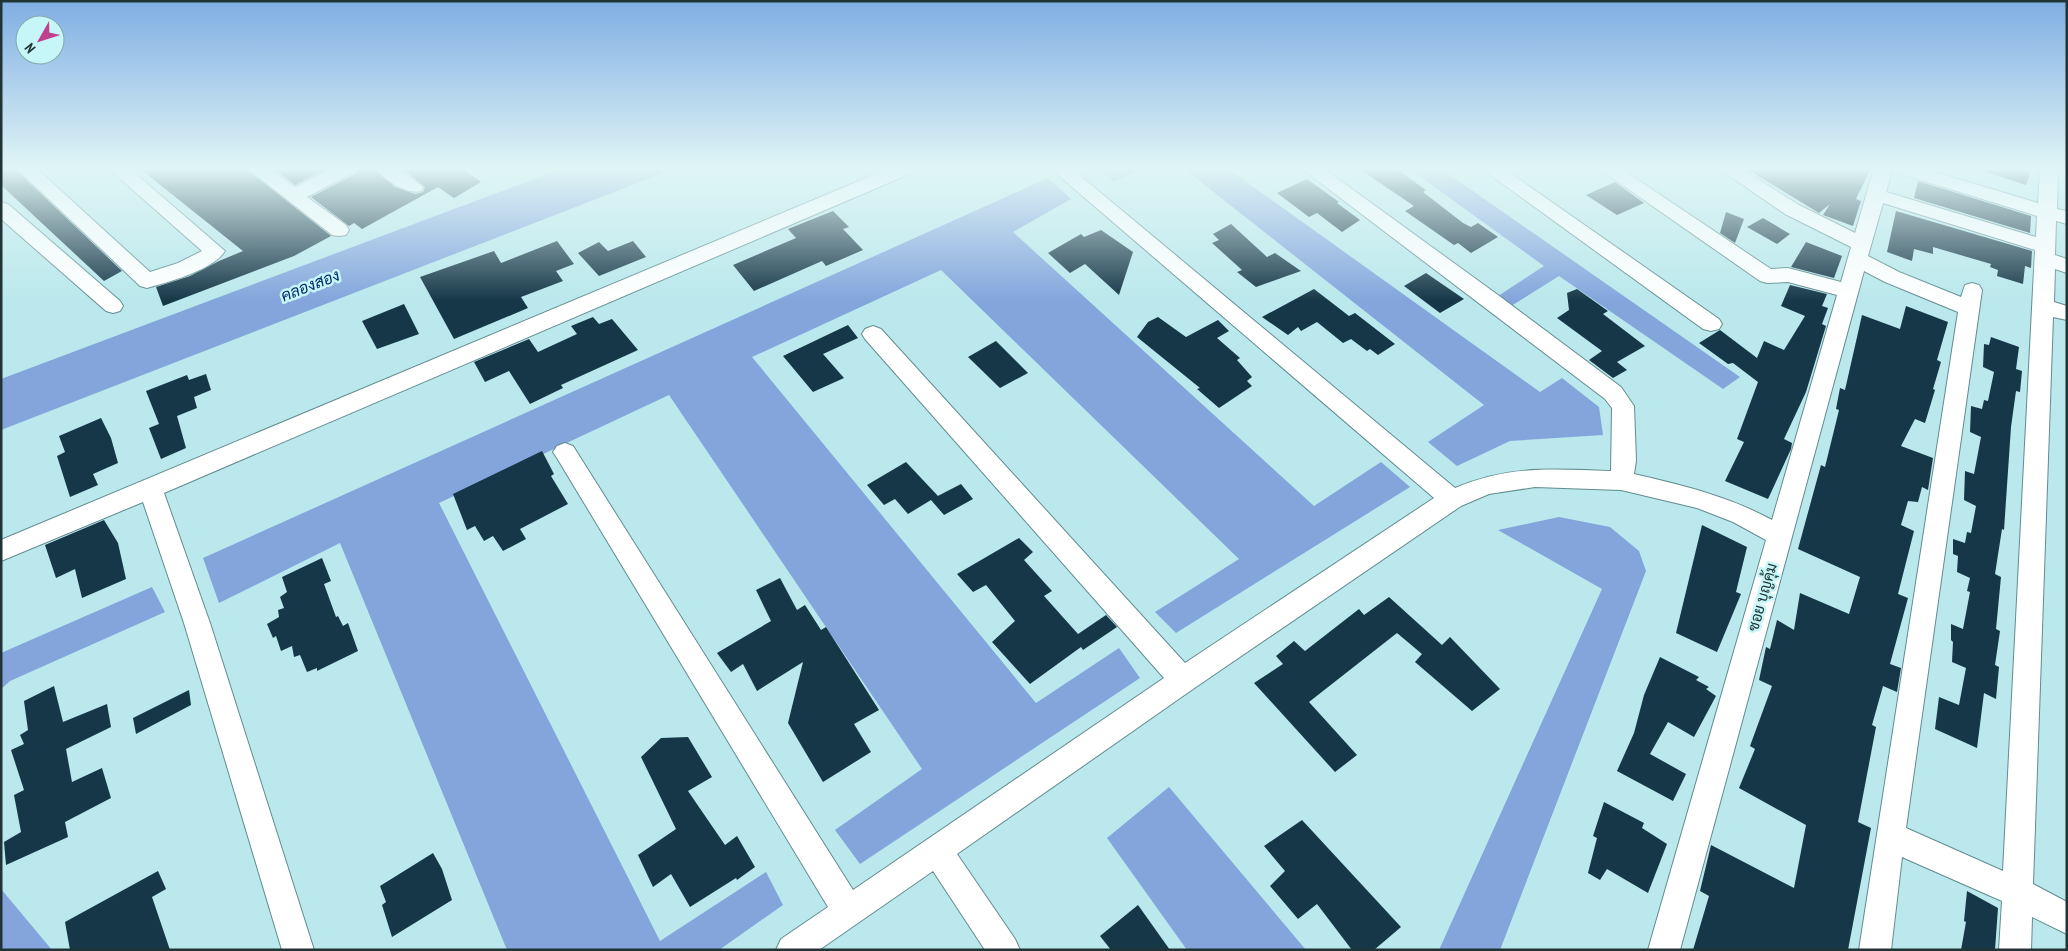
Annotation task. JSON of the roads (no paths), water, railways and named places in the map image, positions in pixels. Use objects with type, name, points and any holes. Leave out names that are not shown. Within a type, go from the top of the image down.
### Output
[{"type":"street","points":[[6,212],[113,306]]},
{"type":"street","points":[[73,212],[147,281],[185,268],[213,254],[215,251],[170,212]]},
{"type":"street","points":[[317,212],[339,230]]},
{"type":"street","points":[[1,551],[802,212]]},
{"type":"street","points":[[1112,212],[1452,499]]},
{"type":"street","points":[[1371,212],[1499,306],[1613,393],[1622,406],[1623,471]]},
{"type":"street","points":[[1553,212],[1711,324]]},
{"type":"street","points":[[1673,212],[1767,276],[1788,275],[1848,291]]},
{"type":"street","points":[[1797,212],[1860,251],[1892,277],[1971,300],[1890,836],[1875,950]]},
{"type":"street","name":"ซอย บุญคุ้ม","points":[[1664,950],[1871,212]]},
{"type":"street","points":[[1933,212],[1968,223],[2052,257]]},
{"type":"street","points":[[1968,223],[1969,212]]},
{"type":"street","points":[[2015,950],[2042,307],[2052,257],[2056,215]]},
{"type":"street","points":[[1,236],[21,226]]},
{"type":"street","points":[[2042,307],[2067,313]]},
{"type":"street","points":[[873,334],[1183,680]]},
{"type":"street","points":[[566,452],[848,911]]},
{"type":"street","points":[[792,950],[1183,680],[1452,499],[1486,485],[1506,481],[1623,471],[1742,515],[1779,535]]},
{"type":"street","points":[[150,488],[177,560],[298,950]]},
{"type":"street","points":[[1890,836],[2018,894],[2067,919]]},
{"type":"street","points":[[937,851],[1004,950]]},
{"type":"water","name":"คลองสอง","points":[[445,212],[562,212],[1,430],[1,379]]},
{"type":"water","points":[[972,212],[1047,212],[1013,232],[1314,506],[1381,462],[1410,487],[1176,633],[1155,612],[1239,559],[941,270],[752,357],[1036,703],[1119,648],[1140,678],[860,864],[835,830],[922,769],[669,395],[439,503],[660,941],[766,872],[783,905],[719,950],[507,950],[340,543],[219,603],[203,558]]},
{"type":"water","points":[[1239,212],[1289,212],[1540,392],[1562,378],[1599,407],[1603,435],[1510,441],[1457,466],[1428,442],[1484,405]]},
{"type":"water","points":[[1470,212],[1504,212],[1740,377],[1723,389],[1559,276],[1508,308],[1495,298],[1544,266]]},
{"type":"water","points":[[1559,517],[1610,527],[1639,551],[1646,571],[1500,950],[1439,950],[1602,589],[1498,530]]},
{"type":"water","points":[[152,587],[165,612],[10,681],[1,689],[1,653]]},
{"type":"water","points":[[1169,787],[1306,950],[1187,950],[1107,838]]},
{"type":"water","points":[[1,889],[52,950],[1,950]]}]
